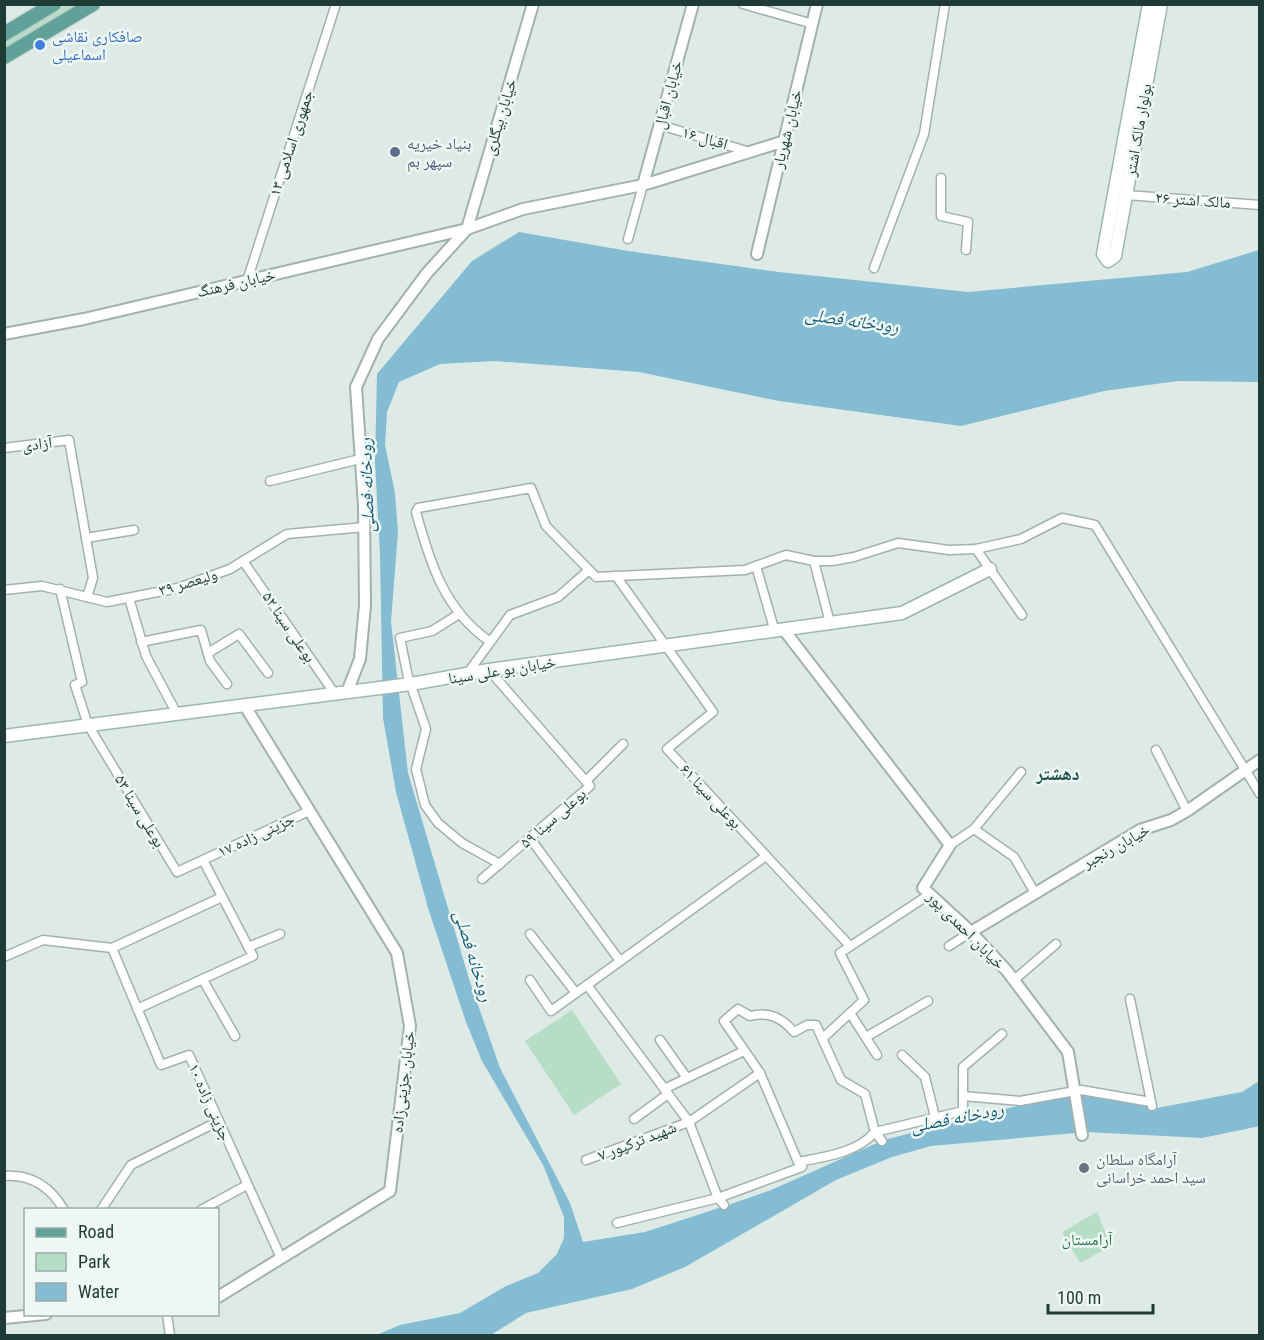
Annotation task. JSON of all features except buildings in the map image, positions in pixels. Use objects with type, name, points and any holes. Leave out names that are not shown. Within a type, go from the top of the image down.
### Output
[{"type":"main road","points":[[4,34],[54,4]]},
{"type":"main road","points":[[4,57],[93,4]]},
{"type":"main road","name":"بولوار مالک اشتر","points":[[1154,10],[1126,195],[1109,255],[1154,10]]},
{"type":"main road","name":"خیابان بو علی سینا","points":[[4,736],[411,684],[489,670],[902,613],[990,569]]},
{"type":"street","name":"جمهوری اسلامی ۱۳","points":[[246,281],[336,4]]},
{"type":"street","name":"خیابان بیگلری","points":[[467,229],[533,4]]},
{"type":"street","name":"خیابان اقبال","points":[[643,186],[693,4]]},
{"type":"street","points":[[742,4],[813,24]]},
{"type":"street","name":"خیابان شهریار","points":[[757,254],[817,4]]},
{"type":"street","points":[[874,268],[924,134],[945,4]]},
{"type":"street","name":"اقبال ۱۶","points":[[660,125],[750,152]]},
{"type":"street","name":"خیابان فرهنگ","points":[[4,334],[84,320],[467,229],[523,209],[643,186],[784,141]]},
{"type":"street","points":[[940,178],[941,216],[968,222],[966,250]]},
{"type":"street","points":[[628,239],[643,186]]},
{"type":"street","name":"مالک اشتر ۲۶","points":[[1126,195],[1260,205]]},
{"type":"street","points":[[341,693],[360,659],[365,605],[365,527],[356,387],[378,339],[427,273],[467,229]]},
{"type":"street","name":"آزادی","points":[[4,448],[69,440],[86,538]]},
{"type":"street","points":[[270,481],[360,459]]},
{"type":"street","points":[[489,641],[459,614],[446,596],[431,565],[416,512],[418,508],[531,488],[546,526],[596,577],[745,570],[786,555],[814,561],[854,557],[898,543],[949,550],[976,549],[1021,539],[1062,518],[1095,525],[1260,794]]},
{"type":"street","name":"ولیعصر ۳۹","points":[[4,590],[42,586],[107,602],[178,588],[230,569],[287,534],[365,527]]},
{"type":"street","points":[[87,597],[93,578],[86,538],[134,530]]},
{"type":"street","points":[[976,549],[1022,615]]},
{"type":"street","name":"بوعلی سینا ۵۲","points":[[243,561],[341,693]]},
{"type":"street","points":[[814,561],[830,623]]},
{"type":"street","points":[[756,566],[779,631],[950,845],[974,829],[1021,772]]},
{"type":"street","points":[[466,675],[510,615],[558,597],[589,570]]},
{"type":"street","points":[[616,576],[667,646]]},
{"type":"street","points":[[60,589],[82,682],[75,686],[88,725]]},
{"type":"street","points":[[129,598],[141,642],[154,675],[177,714]]},
{"type":"street","points":[[459,614],[432,631],[400,638],[411,684],[426,729],[416,769],[426,805],[438,823],[462,843],[500,864]]},
{"type":"street","points":[[141,642],[201,630],[210,661],[227,684]]},
{"type":"street","points":[[208,653],[239,634],[268,673]]},
{"type":"street","name":"بوعلی سینا ۶۱","points":[[667,646],[713,712],[667,749],[850,946]]},
{"type":"street","name":"بوعلی سینا ۵۹","points":[[482,879],[590,786],[489,670]]},
{"type":"street","name":"خیابان جزینی‌زاده","points":[[219,1296],[390,1191],[410,1026],[397,953],[245,706]]},
{"type":"street","name":"بوعلی سینا ۵۳","points":[[88,725],[177,872],[203,860]]},
{"type":"street","points":[[586,781],[623,744]]},
{"type":"street","points":[[1156,750],[1187,811]]},
{"type":"street","name":"خیابان رنجبر","points":[[971,932],[1140,830],[1171,820],[1187,811],[1260,760]]},
{"type":"street","name":"جزینی زاده ۱۷","points":[[203,860],[309,811]]},
{"type":"street","points":[[974,829],[1014,857],[1035,893]]},
{"type":"street","points":[[530,838],[620,961]]},
{"type":"street","name":"خیابان احمدی پور","points":[[950,845],[923,888],[971,932],[1014,980],[1068,1052],[1081,1135]]},
{"type":"street","points":[[530,980],[551,1011],[766,856]]},
{"type":"street","points":[[137,1009],[253,956],[203,860]]},
{"type":"street","points":[[823,1038],[864,1000],[840,952],[930,894]]},
{"type":"street","points":[[4,957],[43,940],[112,948],[222,897]]},
{"type":"street","points":[[949,946],[971,932]]},
{"type":"street","points":[[248,947],[280,934]]},
{"type":"street","points":[[530,934],[576,993]]},
{"type":"street","points":[[1014,980],[1056,944]]},
{"type":"street","name":"جزینی زاده ۱۰","points":[[112,948],[161,1065],[189,1055],[280,1258]]},
{"type":"street","points":[[203,980],[235,1036]]},
{"type":"street","points":[[587,985],[689,1122],[721,1201]]},
{"type":"street","points":[[963,1095],[1020,1101],[1075,1093],[1152,1104],[1130,999]]},
{"type":"street","points":[[866,1037],[928,1001]]},
{"type":"street","points":[[802,1168],[760,1073],[724,1021],[738,1009],[750,1016],[760,1014],[783,1018],[794,1032],[807,1025],[816,1025],[841,1080],[865,1094],[874,1132],[882,1141]]},
{"type":"street","points":[[850,1013],[877,1054]]},
{"type":"street","points":[[617,1223],[721,1201],[837,1154],[868,1140],[874,1132],[963,1111],[963,1067],[1002,1034]]},
{"type":"street","points":[[660,1040],[687,1078]]},
{"type":"street","points":[[634,1119],[666,1091],[687,1078],[744,1051]]},
{"type":"street","points":[[902,1055],[925,1077],[935,1117]]},
{"type":"street","name":"شهید ترکپور ۷","points":[[586,1160],[689,1122],[760,1073]]},
{"type":"street","points":[[102,1208],[131,1165],[219,1121]]},
{"type":"street","points":[[5,1174],[23,1174],[43,1185],[63,1208]]},
{"type":"street","points":[[203,1208],[247,1185]]},
{"type":"street","points":[[4,1318],[25,1316]]},
{"type":"street","points":[[167,1316],[170,1335]]},
{"type":"green space","points":[[66,5],[81,5],[5,50],[4,41]]},
{"type":"green space","points":[[572,1010],[621,1084],[574,1115],[525,1041]]},
{"type":"green space","name":"آرامستان","points":[[1097,1212],[1111,1246],[1080,1263],[1062,1232]]},
{"type":"water","name":"رودخانه فصلی","points":[[519,232],[628,251],[779,272],[968,292],[1187,272],[1259,250],[1259,382],[1178,381],[1104,391],[961,426],[779,401],[639,372],[494,361],[440,364],[399,382],[387,412],[385,445],[395,493],[398,531],[391,622],[408,773],[469,979],[500,1068],[570,1203],[583,1242],[645,1232],[771,1190],[884,1140],[1021,1105],[1081,1095],[1157,1108],[1242,1092],[1259,1081],[1260,1126],[1202,1138],[1087,1132],[931,1146],[892,1157],[836,1180],[685,1267],[632,1289],[526,1313],[491,1335],[374,1336],[400,1325],[460,1313],[506,1286],[538,1273],[557,1254],[564,1238],[564,1217],[543,1165],[482,1061],[466,1022],[428,908],[396,792],[383,718],[380,554],[375,462],[377,374],[472,261]]},
{"type":"place","name":"صافکاری نقاشی اسماعیلی","points":[[40,45]]},
{"type":"place","name":"بنیاد خیریه سپهر بم","points":[[395,152]]},
{"type":"place","name":"آرامگاه سلطان سید احمد خراسانی","points":[[1084,1168]]},
{"type":"district","name":"دهشتر","points":[[1058,773]]}]
